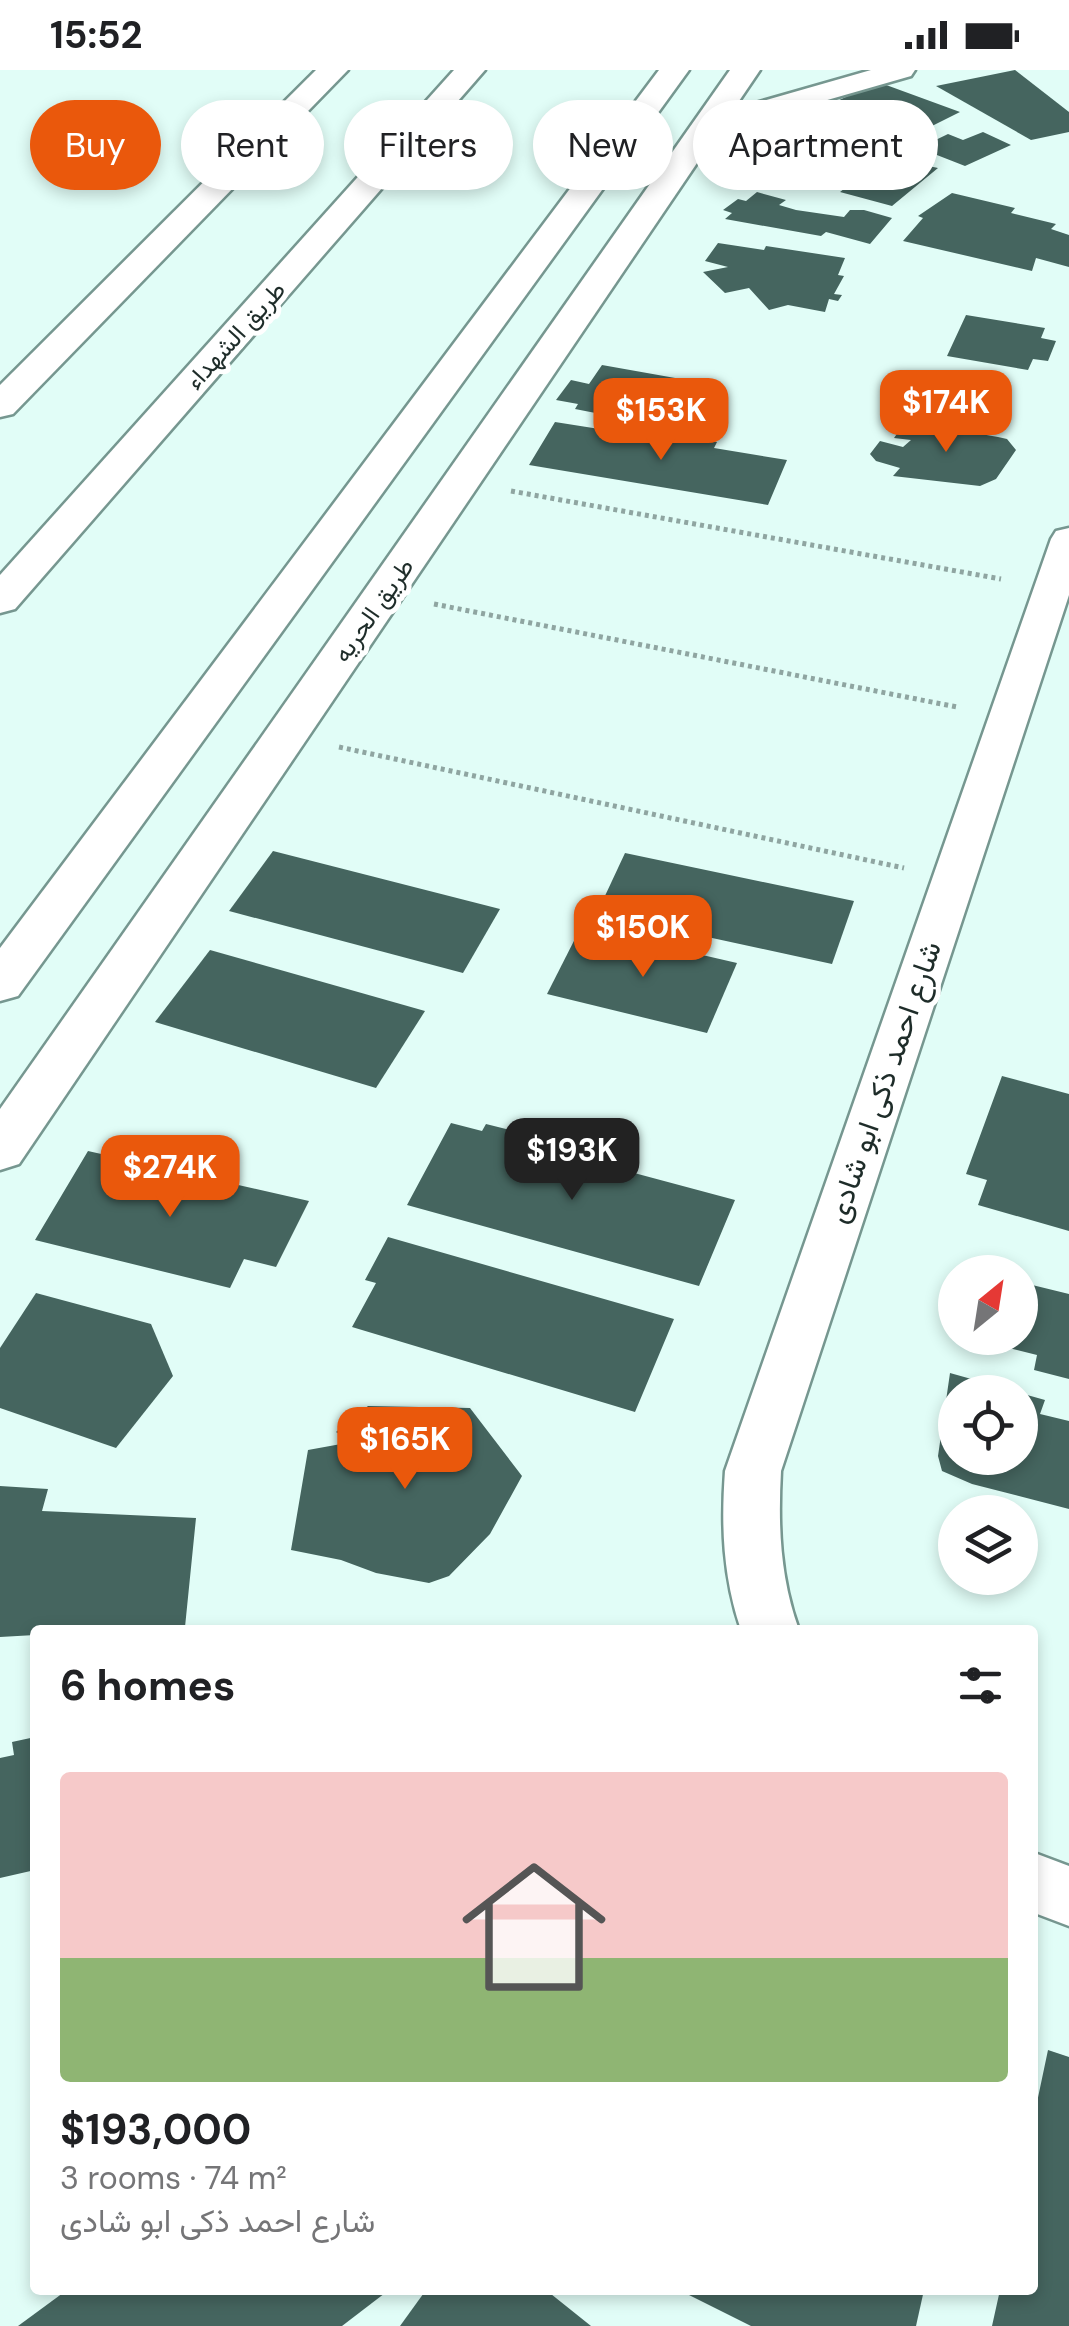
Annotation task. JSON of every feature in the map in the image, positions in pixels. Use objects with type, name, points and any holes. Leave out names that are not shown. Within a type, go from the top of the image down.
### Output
[{"type":"street","points":[[0,406],[333,70]]},
{"type":"street","name":"طريق الشهداء","points":[[0,600],[470,70]]},
{"type":"street","points":[[0,984],[674,70]]},
{"type":"street","name":"طريق الحريه","points":[[724,100],[745,70]]},
{"type":"street","points":[[797,100],[901,70]]},
{"type":"street","name":"طريق الحريه","points":[[0,1150],[693,145]]},
{"type":"street","name":"شارع احمد ذكى ابو شادى","points":[[768,1625],[758,1601],[748,1534],[753,1471],[1069,540]]},
{"type":"street","points":[[1038,1884],[1069,1896]]},
{"type":"path","points":[[461,482],[1052,588]]},
{"type":"path","points":[[384,594],[1009,718]]},
{"type":"path","points":[[286,736],[954,878]]},
{"type":"building","points":[[1015,70],[1069,112],[1069,132],[1031,140],[936,86]]},
{"type":"building","points":[[878,82],[927,100],[839,100]]},
{"type":"building","points":[[938,104],[960,112],[938,123]]},
{"type":"building","points":[[983,132],[1011,145],[965,166],[938,155],[938,139],[948,134],[963,140]]},
{"type":"building","points":[[843,190],[911,190],[892,206],[840,192]]},
{"type":"building","points":[[757,192],[786,200],[779,205],[796,210],[844,217],[850,210],[864,210],[892,218],[870,244],[826,232],[821,236],[725,219],[732,213],[723,210]]},
{"type":"building","points":[[952,193],[1015,208],[1011,213],[1056,224],[1051,229],[1069,235],[1069,267],[1036,258],[1032,271],[903,241],[923,218],[918,216]]},
{"type":"building","points":[[718,243],[845,258],[838,275],[844,276],[834,294],[842,295],[838,301],[829,299],[825,312],[788,305],[769,310],[749,288],[725,293],[703,272],[728,267],[705,261]]},
{"type":"building","points":[[966,315],[1045,328],[1041,338],[1056,341],[1048,361],[1033,359],[1028,370],[947,356]]},
{"type":"building","points":[[602,365],[692,381],[662,426],[575,409],[578,404],[556,400],[571,380],[589,384]]},
{"type":"building","points":[[906,421],[1007,439],[1016,450],[996,479],[980,486],[893,476],[900,468],[876,461],[870,454],[880,441],[903,447],[911,440],[894,438]]},
{"type":"building","points":[[555,422],[669,440],[672,435],[717,442],[714,448],[787,460],[768,505],[529,465]]},
{"type":"building","points":[[273,851],[500,909],[463,973],[229,911]]},
{"type":"building","points":[[625,853],[854,901],[832,964],[597,913]]},
{"type":"building","points":[[581,927],[737,963],[707,1033],[547,994]]},
{"type":"building","points":[[210,950],[425,1011],[376,1088],[155,1022]]},
{"type":"building","points":[[1002,1076],[1069,1094],[1069,1231],[978,1205],[987,1180],[966,1174]]},
{"type":"building","points":[[451,1123],[482,1131],[486,1124],[530,1135],[526,1144],[735,1200],[699,1286],[407,1205]]},
{"type":"building","points":[[88,1151],[309,1201],[276,1267],[244,1259],[230,1288],[35,1240]]},
{"type":"building","points":[[388,1237],[674,1319],[635,1412],[352,1327],[376,1283],[365,1280]]},
{"type":"building","points":[[1038,1286],[1069,1294],[1069,1379],[1034,1370],[1038,1355]]},
{"type":"building","points":[[36,1293],[151,1324],[173,1376],[116,1448],[0,1408],[0,1348]]},
{"type":"building","points":[[1038,1398],[1045,1400],[1040,1414],[1069,1421],[1069,1509],[1038,1501],[1038,1495],[1015,1495],[951,1475],[1038,1475]]},
{"type":"building","points":[[368,1406],[470,1408],[522,1476],[490,1534],[449,1576],[429,1583],[291,1550],[308,1450],[352,1442],[336,1432]]},
{"type":"building","points":[[0,1486],[48,1489],[42,1511],[196,1518],[185,1625],[30,1625],[30,1635],[0,1637]]},
{"type":"building","points":[[30,1738],[30,1871],[0,1878],[0,1758],[14,1755],[12,1742]]},
{"type":"building","points":[[1048,2050],[1069,2057],[1069,2326],[992,2326],[999,2295],[1038,2295],[1038,2098]]},
{"type":"building","points":[[60,2295],[382,2295],[342,2326],[18,2326]]},
{"type":"building","points":[[422,2295],[552,2295],[591,2326],[400,2326]]},
{"type":"building","points":[[689,2295],[923,2295],[916,2326],[751,2326]]}]
